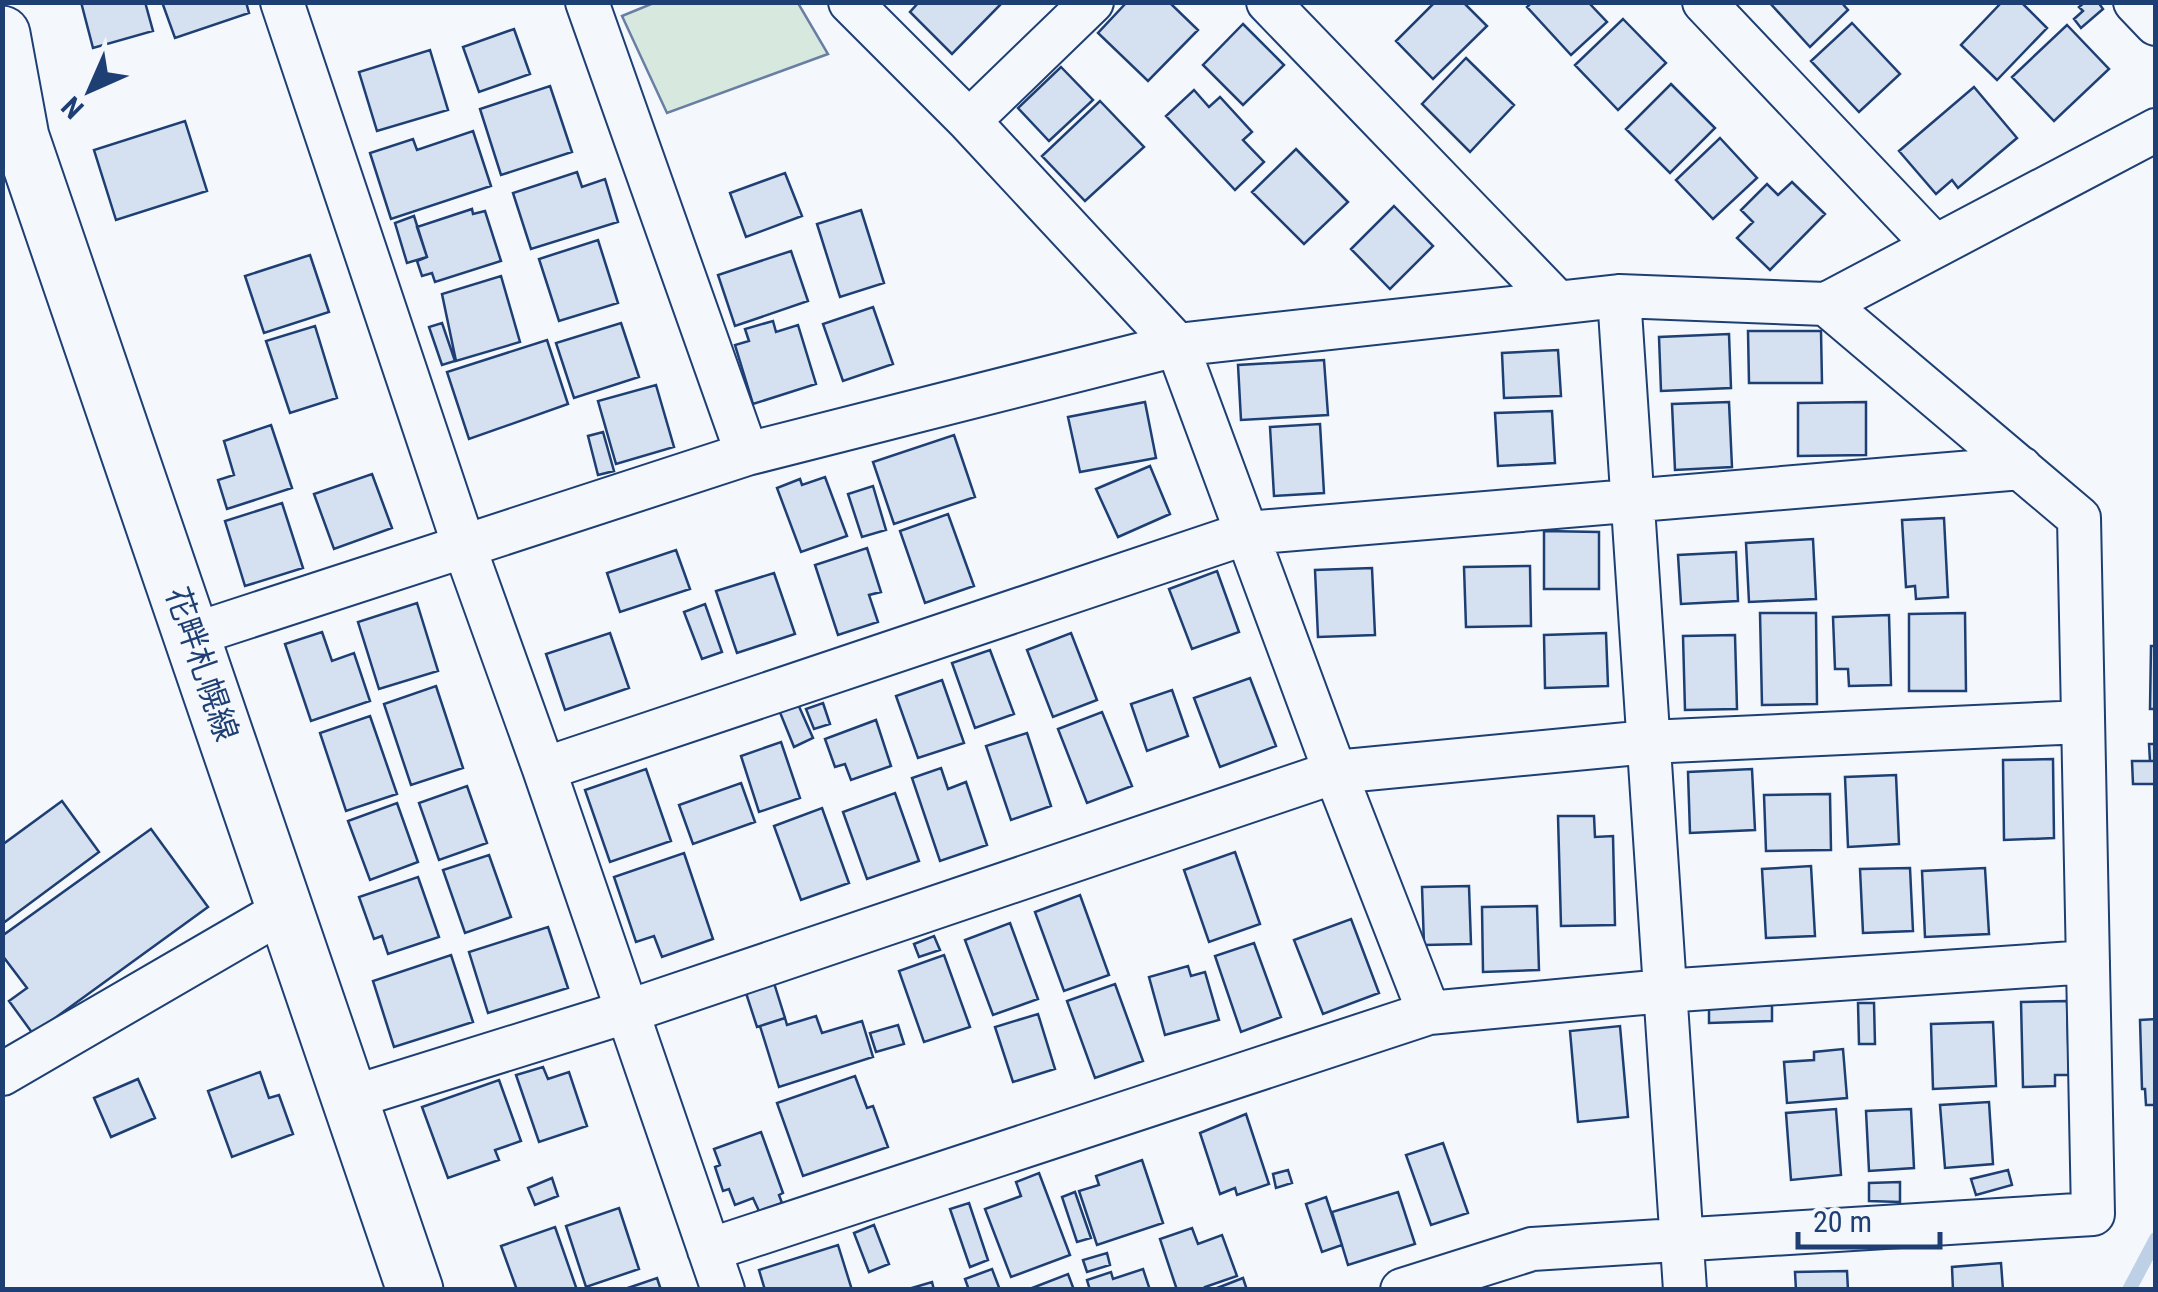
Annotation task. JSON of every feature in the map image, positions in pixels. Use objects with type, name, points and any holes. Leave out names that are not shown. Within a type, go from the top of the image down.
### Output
[{"type":"main road","name":"花畔札幌線","points":[[2,34],[21,137],[415,1290]]},
{"type":"street","points":[[282,2],[464,546],[716,1270],[1429,1013],[1664,990],[2088,962]]},
{"type":"street","points":[[588,2],[747,454]]},
{"type":"street","points":[[850,2],[968,121],[1177,345],[1429,1013]]},
{"type":"street","points":[[968,121],[1092,2]]},
{"type":"street","points":[[1268,2],[1557,302]]},
{"type":"street","points":[[1704,2],[1935,246]]},
{"type":"street","points":[[2135,2],[2156,24]]},
{"type":"street","points":[[192,635],[747,454],[1177,345],[1619,296],[1826,304],[2156,130]]},
{"type":"street","points":[[1619,296],[1685,1290]]},
{"type":"street","points":[[1402,1290],[1532,1249],[2093,1214],[2079,518],[1826,304]]},
{"type":"street","points":[[544,769],[1247,533],[2021,468]]},
{"type":"street","points":[[350,1098],[629,1011],[1335,772],[1648,742],[2083,722]]},
{"type":"street","points":[[2,1074],[286,909]]},
{"type":"shaded area","points":[[656,2],[798,3],[828,54],[667,113],[622,16]]},
{"type":"building","points":[[81,2],[145,2],[153,31],[93,48]]},
{"type":"building","points":[[162,2],[246,2],[249,13],[175,38]]},
{"type":"building","points":[[919,2],[1002,3],[952,54],[910,12]]},
{"type":"building","points":[[1127,2],[1169,2],[1198,30],[1148,81],[1098,33]]},
{"type":"building","points":[[1435,2],[1463,2],[1487,26],[1433,79],[1396,41]]},
{"type":"building","points":[[1532,2],[1588,2],[1607,22],[1571,55],[1527,7]]},
{"type":"building","points":[[1769,2],[1841,2],[1848,10],[1810,47]]},
{"type":"building","points":[[2002,2],[2021,2],[2047,28],[1997,80],[1961,45]]},
{"type":"building","points":[[2085,2],[2098,2],[2103,9],[2081,28],[2074,19],[2083,11],[2079,7]]},
{"type":"building","points":[[1623,19],[1666,63],[1618,110],[1575,65]]},
{"type":"building","points":[[1852,23],[1900,74],[1859,112],[1811,61]]},
{"type":"building","points":[[1243,24],[1284,65],[1243,105],[1203,65]]},
{"type":"building","points":[[2067,25],[2109,69],[2054,121],[2012,77]]},
{"type":"building","points":[[514,29],[530,74],[479,92],[463,47]]},
{"type":"building","points":[[430,50],[448,110],[377,131],[359,72]]},
{"type":"building","points":[[1466,58],[1514,105],[1470,152],[1422,104]]},
{"type":"building","points":[[1061,67],[1093,100],[1049,141],[1018,108]]},
{"type":"building","points":[[1671,84],[1715,128],[1670,173],[1626,129]]},
{"type":"building","points":[[550,86],[572,152],[501,175],[480,109]]},
{"type":"building","points":[[1974,87],[2017,138],[1958,188],[1952,180],[1936,194],[1899,151]]},
{"type":"building","points":[[1194,90],[1209,107],[1220,97],[1252,132],[1243,140],[1264,162],[1235,190],[1166,116]]},
{"type":"building","points":[[1100,101],[1144,147],[1085,201],[1042,156]]},
{"type":"building","points":[[185,121],[207,191],[116,220],[94,150]]},
{"type":"building","points":[[473,131],[491,186],[391,219],[370,153],[413,139],[417,150]]},
{"type":"building","points":[[1720,138],[1757,178],[1713,219],[1676,180]]},
{"type":"building","points":[[1296,149],[1348,202],[1304,244],[1252,192]]},
{"type":"building","points":[[577,172],[582,187],[605,179],[618,222],[531,249],[513,193]]},
{"type":"building","points":[[785,173],[802,216],[746,237],[730,193]]},
{"type":"building","points":[[1792,182],[1825,214],[1770,270],[1737,238],[1753,222],[1741,210],[1767,184],[1778,195]]},
{"type":"building","points":[[1394,206],[1433,246],[1390,289],[1351,249]]},
{"type":"building","points":[[472,209],[473,214],[485,211],[501,261],[435,282],[432,273],[422,276],[417,261],[427,257],[417,227]]},
{"type":"building","points":[[861,210],[884,283],[840,297],[817,224]]},
{"type":"building","points":[[414,216],[427,257],[407,263],[395,223]]},
{"type":"building","points":[[598,240],[618,303],[559,321],[539,259]]},
{"type":"building","points":[[791,251],[808,301],[735,326],[718,275]]},
{"type":"building","points":[[310,255],[329,312],[264,333],[245,276]]},
{"type":"building","points":[[501,276],[520,342],[456,361],[442,294]]},
{"type":"building","points":[[873,307],[893,364],[843,381],[823,324]]},
{"type":"building","points":[[773,321],[776,332],[798,325],[816,384],[753,404],[735,345],[749,341],[745,329]]},
{"type":"building","points":[[442,323],[455,361],[442,365],[429,327]]},
{"type":"building","points":[[621,323],[639,377],[574,398],[556,343]]},
{"type":"building","points":[[315,326],[337,398],[290,413],[266,341]]},
{"type":"building","points":[[1748,331],[1821,331],[1822,383],[1749,383]]},
{"type":"building","points":[[1729,334],[1731,388],[1661,391],[1659,337]]},
{"type":"building","points":[[547,340],[568,404],[469,439],[447,372]]},
{"type":"building","points":[[1558,350],[1561,396],[1504,398],[1502,353]]},
{"type":"building","points":[[1324,360],[1328,415],[1241,420],[1238,365]]},
{"type":"building","points":[[656,385],[674,447],[616,464],[598,401]]},
{"type":"building","points":[[1145,402],[1156,458],[1080,472],[1068,417]]},
{"type":"building","points":[[1729,402],[1732,467],[1675,470],[1672,404]]},
{"type":"building","points":[[1866,402],[1866,455],[1798,456],[1798,403]]},
{"type":"building","points":[[1552,411],[1555,463],[1498,466],[1495,413]]},
{"type":"building","points":[[1320,424],[1324,493],[1274,496],[1270,427]]},
{"type":"building","points":[[271,425],[292,488],[227,509],[218,480],[234,475],[224,441]]},
{"type":"building","points":[[603,432],[614,471],[598,475],[588,436]]},
{"type":"building","points":[[954,435],[975,497],[894,524],[873,462]]},
{"type":"building","points":[[1150,466],[1170,514],[1118,537],[1096,489]]},
{"type":"building","points":[[372,474],[392,528],[334,549],[314,494]]},
{"type":"building","points":[[825,477],[847,536],[801,552],[777,488],[800,479],[802,485]]},
{"type":"building","points":[[873,486],[886,530],[862,537],[848,494]]},
{"type":"building","points":[[282,503],[303,568],[245,586],[225,521]]},
{"type":"building","points":[[948,514],[974,586],[925,603],[900,531]]},
{"type":"building","points":[[1944,518],[1948,597],[1916,599],[1915,586],[1906,587],[1902,520]]},
{"type":"building","points":[[1544,531],[1599,532],[1599,589],[1544,589]]},
{"type":"building","points":[[1813,539],[1816,599],[1749,602],[1746,543]]},
{"type":"building","points":[[867,548],[881,592],[869,595],[878,622],[838,635],[815,565]]},
{"type":"building","points":[[676,550],[690,589],[620,612],[607,573]]},
{"type":"building","points":[[1736,552],[1738,601],[1681,604],[1678,555]]},
{"type":"building","points":[[1530,566],[1531,626],[1466,627],[1464,567]]},
{"type":"building","points":[[1372,568],[1375,635],[1318,637],[1315,570]]},
{"type":"building","points":[[1217,571],[1239,632],[1192,649],[1169,589]]},
{"type":"building","points":[[774,573],[795,634],[737,653],[716,591]]},
{"type":"building","points":[[417,603],[438,671],[379,689],[358,622]]},
{"type":"building","points":[[705,604],[722,652],[702,659],[684,612]]},
{"type":"building","points":[[1760,613],[1816,613],[1817,704],[1762,705]]},
{"type":"building","points":[[1965,613],[1966,691],[1909,691],[1909,614]]},
{"type":"building","points":[[1889,615],[1891,685],[1849,686],[1848,669],[1835,669],[1833,617]]},
{"type":"building","points":[[322,632],[332,661],[354,653],[370,701],[311,721],[285,644]]},
{"type":"building","points":[[610,633],[629,688],[565,710],[546,654]]},
{"type":"building","points":[[1071,633],[1097,700],[1053,717],[1027,650]]},
{"type":"building","points":[[1606,633],[1608,686],[1545,688],[1544,635]]},
{"type":"building","points":[[1735,635],[1737,709],[1685,710],[1683,636]]},
{"type":"building","points":[[2151,646],[2156,646],[2156,709],[2150,709]]},
{"type":"building","points":[[990,650],[1014,714],[975,728],[952,663]]},
{"type":"building","points":[[1250,678],[1276,746],[1220,767],[1194,698]]},
{"type":"building","points":[[942,680],[964,743],[918,758],[896,696]]},
{"type":"building","points":[[436,686],[463,768],[411,785],[384,704]]},
{"type":"building","points":[[1172,690],[1188,736],[1147,751],[1131,704]]},
{"type":"building","points":[[797,702],[813,738],[794,747],[779,710]]},
{"type":"building","points":[[823,703],[830,724],[814,729],[806,709]]},
{"type":"building","points":[[1102,712],[1132,786],[1087,803],[1058,729]]},
{"type":"building","points":[[370,716],[397,794],[346,811],[320,733]]},
{"type":"building","points":[[876,720],[891,766],[851,780],[845,764],[835,767],[825,739]]},
{"type":"building","points":[[1027,733],[1051,806],[1011,820],[986,746]]},
{"type":"building","points":[[781,742],[800,798],[759,812],[741,756]]},
{"type":"building","points":[[2149,744],[2156,744],[2156,761],[2150,761]]},
{"type":"building","points":[[2053,759],[2054,838],[2004,840],[2003,760]]},
{"type":"building","points":[[2132,761],[2156,761],[2156,784],[2133,784]]},
{"type":"building","points":[[941,768],[948,789],[966,782],[987,845],[940,861],[912,778]]},
{"type":"building","points":[[646,769],[671,841],[610,862],[585,790]]},
{"type":"building","points":[[1752,769],[1755,830],[1690,833],[1688,772]]},
{"type":"building","points":[[1896,775],[1899,844],[1848,847],[1845,777]]},
{"type":"building","points":[[741,783],[755,822],[693,844],[679,805]]},
{"type":"building","points":[[467,786],[487,843],[439,860],[419,803]]},
{"type":"building","points":[[895,793],[919,861],[867,879],[843,812]]},
{"type":"building","points":[[1830,794],[1831,850],[1766,851],[1764,795]]},
{"type":"building","points":[[62,801],[99,852],[2,924],[2,845]]},
{"type":"building","points":[[397,803],[418,862],[370,880],[348,821]]},
{"type":"building","points":[[822,808],[849,883],[801,900],[774,826]]},
{"type":"building","points":[[1558,816],[1594,816],[1595,837],[1613,836],[1615,925],[1561,926]]},
{"type":"building","points":[[151,829],[208,907],[33,1034],[9,1001],[27,988],[2,955],[2,936]]},
{"type":"building","points":[[1235,852],[1260,924],[1209,942],[1184,870]]},
{"type":"building","points":[[684,853],[713,939],[662,957],[654,936],[636,942],[614,877]]},
{"type":"building","points":[[489,855],[511,917],[465,933],[443,870]]},
{"type":"building","points":[[1811,866],[1815,936],[1766,938],[1762,869]]},
{"type":"building","points":[[1910,868],[1913,931],[1863,933],[1860,869]]},
{"type":"building","points":[[1985,868],[1989,934],[1925,937],[1922,871]]},
{"type":"building","points":[[418,877],[439,937],[388,954],[382,936],[374,939],[359,897]]},
{"type":"building","points":[[1469,886],[1471,944],[1424,945],[1422,887]]},
{"type":"building","points":[[1080,895],[1109,975],[1064,991],[1035,912]]},
{"type":"building","points":[[1537,906],[1539,970],[1483,972],[1482,907]]},
{"type":"building","points":[[1351,919],[1379,993],[1323,1014],[1294,940]]},
{"type":"building","points":[[1010,923],[1038,999],[993,1015],[965,940]]},
{"type":"building","points":[[548,927],[568,988],[488,1013],[469,952]]},
{"type":"building","points":[[934,936],[940,950],[919,957],[914,944]]},
{"type":"building","points":[[1254,943],[1281,1017],[1241,1032],[1215,956]]},
{"type":"building","points":[[451,955],[473,1022],[394,1047],[373,981]]},
{"type":"building","points":[[944,955],[970,1027],[924,1042],[899,971]]},
{"type":"building","points":[[1188,966],[1191,976],[1205,972],[1219,1020],[1165,1035],[1149,977]]},
{"type":"building","points":[[774,983],[785,1018],[757,1027],[746,993]]},
{"type":"building","points":[[1115,984],[1143,1061],[1095,1078],[1067,1001]]},
{"type":"building","points":[[2067,1001],[2069,1075],[2055,1075],[2055,1086],[2023,1087],[2021,1002]]},
{"type":"building","points":[[1858,1003],[1874,1003],[1875,1044],[1859,1044]]},
{"type":"building","points":[[1772,1005],[1772,1021],[1709,1023],[1709,1006]]},
{"type":"building","points":[[1038,1014],[1055,1069],[1013,1082],[995,1027]]},
{"type":"building","points":[[816,1016],[822,1033],[862,1021],[873,1057],[779,1087],[760,1026],[785,1018],[787,1025]]},
{"type":"building","points":[[2156,1019],[2156,1105],[2146,1105],[2140,1020]]},
{"type":"building","points":[[1993,1022],[1996,1086],[1933,1089],[1931,1024]]},
{"type":"building","points":[[898,1025],[904,1044],[876,1052],[870,1033]]},
{"type":"building","points":[[1620,1026],[1628,1117],[1578,1122],[1570,1031]]},
{"type":"building","points":[[1843,1049],[1847,1098],[1787,1103],[1784,1062],[1814,1060],[1814,1052]]},
{"type":"building","points":[[543,1067],[548,1079],[569,1072],[587,1126],[539,1142],[516,1075]]},
{"type":"building","points":[[260,1072],[269,1098],[279,1095],[293,1134],[232,1157],[208,1091]]},
{"type":"building","points":[[855,1076],[867,1108],[873,1106],[888,1147],[803,1176],[777,1103]]},
{"type":"building","points":[[138,1079],[155,1118],[111,1137],[94,1098]]},
{"type":"building","points":[[499,1080],[521,1141],[495,1150],[499,1160],[448,1178],[422,1107]]},
{"type":"building","points":[[1989,1102],[1993,1164],[1945,1168],[1940,1105]]},
{"type":"building","points":[[1836,1109],[1841,1175],[1791,1180],[1786,1113]]},
{"type":"building","points":[[1911,1109],[1914,1168],[1869,1171],[1866,1111]]},
{"type":"building","points":[[1246,1114],[1269,1184],[1237,1195],[1235,1188],[1220,1194],[1200,1133]]},
{"type":"building","points":[[761,1132],[783,1193],[779,1195],[782,1203],[759,1211],[753,1198],[735,1205],[729,1189],[723,1191],[714,1149]]},
{"type":"building","points":[[1443,1143],[1468,1213],[1431,1225],[1406,1155]]},
{"type":"building","points":[[1142,1160],[1163,1223],[1097,1245],[1079,1191],[1099,1185],[1096,1176]]},
{"type":"building","points":[[1288,1170],[1292,1183],[1276,1188],[1273,1174]]},
{"type":"building","points":[[2008,1170],[2012,1185],[1976,1195],[1971,1179]]},
{"type":"building","points":[[1039,1173],[1070,1255],[1011,1277],[985,1209],[1021,1196],[1016,1182]]},
{"type":"building","points":[[552,1178],[558,1196],[535,1205],[528,1188]]},
{"type":"building","points":[[1900,1182],[1900,1202],[1869,1201],[1869,1183]]},
{"type":"building","points":[[1075,1192],[1091,1238],[1077,1242],[1062,1197]]},
{"type":"building","points":[[1398,1192],[1415,1244],[1348,1265],[1332,1212]]},
{"type":"building","points":[[1326,1197],[1342,1245],[1322,1252],[1306,1204]]},
{"type":"building","points":[[969,1203],[988,1260],[970,1267],[950,1209]]},
{"type":"building","points":[[619,1208],[639,1269],[586,1287],[566,1226]]},
{"type":"building","points":[[874,1225],[889,1264],[869,1272],[854,1233]]},
{"type":"building","points":[[555,1227],[577,1290],[517,1290],[501,1246]]},
{"type":"building","points":[[1192,1228],[1198,1244],[1222,1235],[1237,1276],[1205,1287],[1206,1290],[1177,1290],[1160,1239]]},
{"type":"building","points":[[838,1245],[852,1290],[765,1290],[759,1270]]},
{"type":"building","points":[[1107,1253],[1110,1265],[1087,1272],[1083,1260]]},
{"type":"building","points":[[2001,1263],[2003,1290],[1953,1290],[1952,1267]]},
{"type":"building","points":[[992,1269],[1000,1290],[969,1290],[965,1279]]},
{"type":"building","points":[[1143,1269],[1150,1290],[1090,1290],[1087,1280],[1111,1272],[1113,1279]]},
{"type":"building","points":[[1847,1271],[1848,1290],[1796,1290],[1795,1272]]},
{"type":"building","points":[[1068,1274],[1074,1290],[1027,1290]]},
{"type":"building","points":[[657,1278],[661,1290],[622,1290]]},
{"type":"building","points":[[1243,1278],[1247,1290],[1212,1290]]},
{"type":"building","points":[[932,1282],[934,1290],[905,1290]]},
{"type":"waterway","points":[[2129,1290],[2156,1239]]}]
